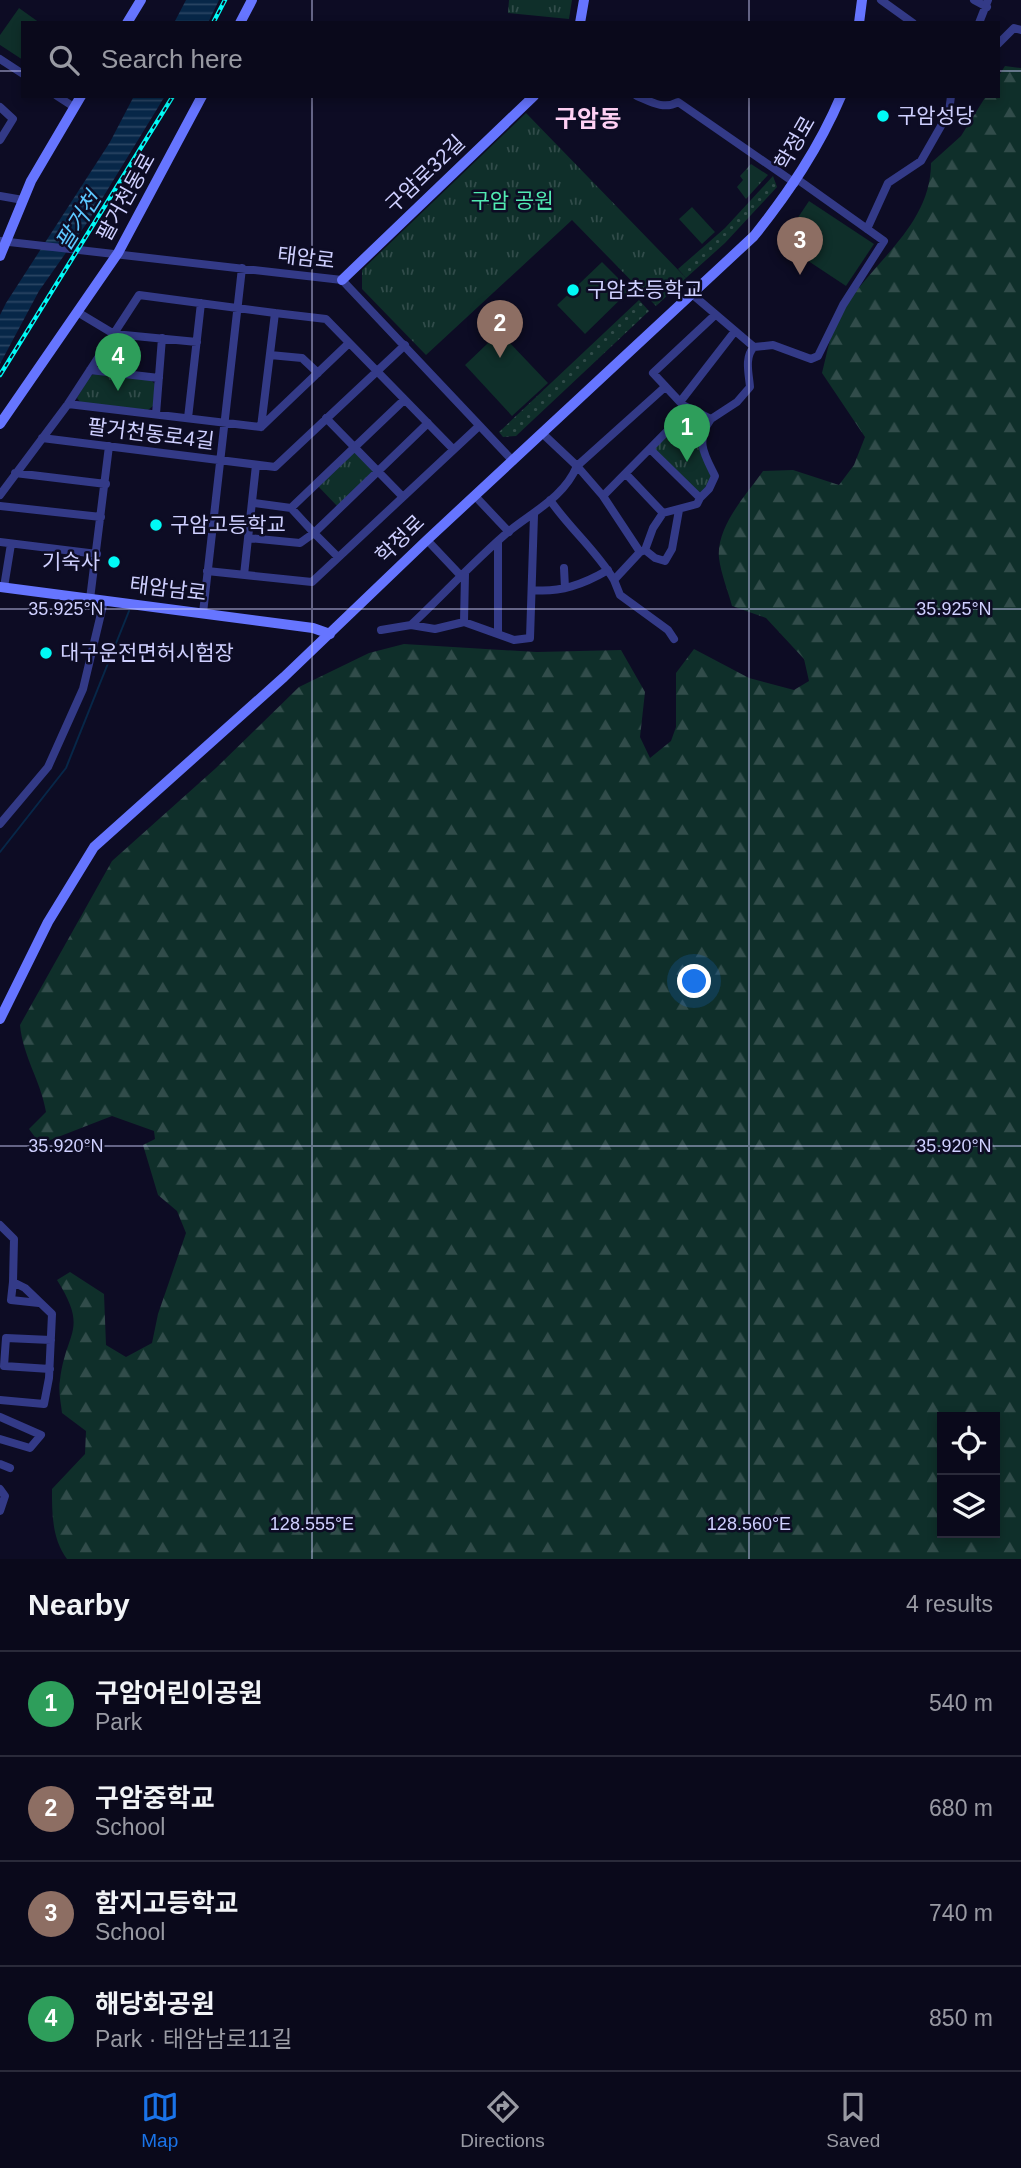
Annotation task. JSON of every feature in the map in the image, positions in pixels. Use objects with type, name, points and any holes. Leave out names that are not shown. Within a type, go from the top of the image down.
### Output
[{"type":"main road","points":[[128,21],[141,0]]},
{"type":"main road","points":[[241,21],[252,0]]},
{"type":"main road","points":[[580,21],[584,0]]},
{"type":"main road","points":[[859,21],[862,0]]},
{"type":"main road","points":[[0,256],[23,200],[80,98]]},
{"type":"main road","name":"팔거천동로","points":[[0,424],[118,253],[201,98]]},
{"type":"main road","name":"구암로32길","points":[[342,280],[532,98]]},
{"type":"main road","name":"학정로","points":[[0,1019],[48,922],[94,847],[330,634],[427,540],[754,236],[796,181],[825,134],[840,98]]},
{"type":"main road","name":"태암남로","points":[[2,587],[313,628],[330,634]]},
{"type":"street","points":[[881,0],[910,21]]},
{"type":"street","points":[[974,0],[988,4],[980,21]]},
{"type":"street","points":[[1000,42],[1014,28],[1021,30]]},
{"type":"street","points":[[0,59],[21,73]]},
{"type":"street","points":[[60,98],[74,107]]},
{"type":"street","points":[[614,580],[643,551],[663,513],[697,504],[699,498],[709,489],[715,476],[701,449],[702,437],[711,419],[737,402],[750,387],[749,352],[754,347],[773,345],[811,359],[818,356],[843,305],[884,241],[678,102],[670,106],[659,105],[641,98]]},
{"type":"street","points":[[867,229],[888,183],[921,161],[949,112],[951,98]]},
{"type":"street","points":[[0,107],[13,119],[0,140]]},
{"type":"street","points":[[0,196],[23,200]]},
{"type":"street","name":"태암로","points":[[4,242],[342,280],[513,461]]},
{"type":"street","points":[[203,613],[242,268]]},
{"type":"street","name":"팔거천동로4길","points":[[1,493],[68,404],[139,295],[201,303]]},
{"type":"street","points":[[693,295],[754,347]]},
{"type":"street","points":[[188,418],[201,303],[326,319],[453,449]]},
{"type":"street","points":[[79,313],[114,334],[197,342]]},
{"type":"street","points":[[261,427],[275,313]]},
{"type":"street","points":[[711,419],[680,402],[653,373],[715,315]]},
{"type":"street","points":[[680,402],[735,331]]},
{"type":"street","points":[[156,414],[162,338]]},
{"type":"street","points":[[261,427],[348,344]]},
{"type":"street","name":"팔거천동로4길","points":[[42,438],[275,467],[405,345]]},
{"type":"street","points":[[270,355],[302,358],[318,373]]},
{"type":"street","points":[[90,370],[159,378]]},
{"type":"street","points":[[411,625],[509,532],[570,482],[577,466],[664,387]]},
{"type":"street","points":[[291,508],[404,400]]},
{"type":"street","points":[[68,404],[261,427]]},
{"type":"street","points":[[603,496],[652,450],[689,409]]},
{"type":"street","points":[[326,418],[403,497]]},
{"type":"street","points":[[249,538],[300,543],[314,533],[428,424]]},
{"type":"street","points":[[208,571],[312,582],[479,426]]},
{"type":"street","points":[[543,434],[577,466],[603,496],[643,551],[655,558],[665,561],[673,549],[679,510]]},
{"type":"street","points":[[90,599],[109,446]]},
{"type":"street","points":[[652,450],[699,498]]},
{"type":"street","points":[[244,575],[256,466]]},
{"type":"street","points":[[15,473],[106,484]]},
{"type":"street","points":[[626,474],[663,513]]},
{"type":"street","points":[[475,496],[509,532]]},
{"type":"street","points":[[550,500],[567,524],[598,553],[620,595],[668,630],[674,639]]},
{"type":"street","points":[[254,503],[291,508],[338,557]]},
{"type":"street","points":[[0,506],[101,517]]},
{"type":"street","points":[[381,630],[411,625],[435,629],[464,622],[498,631],[514,640],[530,638],[534,514]]},
{"type":"street","points":[[427,540],[464,575],[464,622]]},
{"type":"street","points":[[0,542],[97,554]]},
{"type":"street","points":[[498,543],[498,631]]},
{"type":"street","points":[[2,587],[11,544]]},
{"type":"street","points":[[565,568],[565,588]]},
{"type":"street","points":[[531,590],[565,588],[588,582],[608,570]]},
{"type":"street","points":[[0,824],[48,767],[83,689],[104,601]]},
{"type":"street","points":[[0,1225],[14,1239],[11,1300],[40,1303]]},
{"type":"street","points":[[0,1400],[44,1404],[50,1368],[52,1314],[13,1282]]},
{"type":"street","points":[[50,1368],[4,1366],[6,1338],[51,1340]]},
{"type":"street","points":[[0,1417],[41,1435],[30,1448],[0,1438]]},
{"type":"street","points":[[0,1464],[10,1468]]},
{"type":"street","points":[[0,1489],[5,1496],[0,1511]]},
{"type":"green space","points":[[509,0],[572,0],[569,19],[508,13]]},
{"type":"green space","points":[[19,8],[37,21],[21,21],[21,59],[0,45],[0,35]]},
{"type":"green space","points":[[1005,66],[1021,68],[1021,1559],[67,1559],[56,1535],[52,1489],[85,1454],[86,1431],[62,1413],[59,1384],[74,1321],[67,1297],[57,1280],[70,1272],[104,1294],[106,1345],[126,1357],[152,1343],[158,1314],[186,1233],[177,1211],[158,1195],[143,1145],[155,1139],[154,1131],[112,1116],[40,1144],[29,1129],[46,1112],[20,1025],[112,861],[216,768],[299,687],[369,653],[404,644],[537,652],[621,650],[645,692],[640,737],[650,758],[671,741],[676,727],[676,673],[694,649],[749,678],[794,690],[809,681],[804,659],[766,618],[732,606],[719,558],[719,546],[727,523],[763,471],[793,470],[839,485],[854,465],[865,437],[822,373],[830,341],[842,311],[854,293],[911,225],[928,185],[931,163],[961,136],[985,98],[1000,98],[1000,74]]},
{"type":"green space","name":"구암 공원","points":[[526,113],[686,278],[656,306],[572,220],[426,355],[362,289],[362,270]]},
{"type":"green space","points":[[751,164],[768,175],[746,199],[737,187],[743,180],[740,176]]},
{"type":"green space","points":[[773,176],[777,187],[725,243],[686,278],[678,269],[725,228]]},
{"type":"green space","points":[[809,201],[874,244],[846,286],[781,243]]},
{"type":"green space","points":[[692,207],[715,232],[702,244],[679,219]]},
{"type":"green space","points":[[602,262],[630,290],[585,334],[557,305]]},
{"type":"green space","points":[[639,300],[649,311],[516,436],[503,437],[499,432]]},
{"type":"green space","points":[[509,342],[548,383],[512,416],[465,365],[488,343]]},
{"type":"green space","points":[[95,374],[150,379],[155,384],[153,406],[148,410],[81,403],[77,398],[90,376]]},
{"type":"green space","points":[[689,413],[709,421],[702,437],[713,475],[700,496],[654,449]]},
{"type":"green space","points":[[354,450],[375,471],[338,507],[317,485]]},
{"type":"water","points":[[186,0],[219,0],[209,21],[175,21]]},
{"type":"water","name":"팔거천","points":[[133,98],[164,98],[89,220],[39,291],[0,364],[0,315],[110,142]]},
{"type":"waterway","points":[[0,852],[66,768],[129,611]]},
{"type":"railway","points":[[214,21],[225,0]]},
{"type":"railway","points":[[0,375],[172,98]]},
{"type":"place","name":"구암성당","points":[[883,116]]},
{"type":"place","name":"함지고등학교","points":[[800,275]]},
{"type":"place","name":"구암초등학교","points":[[573,290]]},
{"type":"place","name":"구암중학교","points":[[500,358]]},
{"type":"place","name":"해당화공원","points":[[118,391]]},
{"type":"place","name":"구암어린이공원","points":[[687,462]]},
{"type":"place","name":"구암고등학교","points":[[156,525]]},
{"type":"place","name":"기숙사","points":[[114,562]]},
{"type":"place","name":"대구운전면허시험장","points":[[46,653]]},
{"type":"district","name":"구암동","points":[[588,119]]}]
